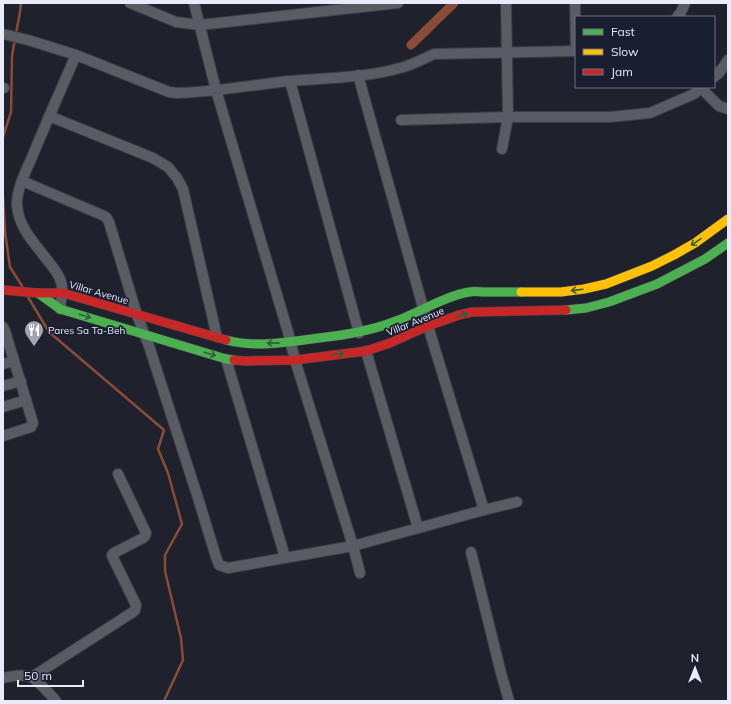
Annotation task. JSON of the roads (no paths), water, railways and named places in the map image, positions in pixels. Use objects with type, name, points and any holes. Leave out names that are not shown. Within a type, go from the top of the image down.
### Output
[{"type":"main road","name":"Villar Avenue","points":[[38,293],[63,293],[234,342],[246,344],[291,342],[359,333],[387,325],[457,295],[469,292],[562,292],[606,284],[652,266],[674,255],[695,243],[728,219]]},
{"type":"main road","name":"Villar Avenue","points":[[38,293],[60,309],[226,359],[245,361],[295,360],[366,351],[390,343],[428,326],[472,312],[562,310],[586,308],[609,302],[675,275],[705,259],[728,243]]},
{"type":"main road","points":[[3,290],[38,293]]},
{"type":"street","points":[[130,3],[176,22],[200,25],[398,3]]},
{"type":"street","points":[[194,3],[216,90],[291,342],[295,360],[353,546],[360,574]]},
{"type":"street","points":[[502,149],[508,117],[506,3]]},
{"type":"street","points":[[575,3],[575,16]]},
{"type":"street","points":[[677,16],[681,12],[685,3]]},
{"type":"street","points":[[6,35],[28,40],[76,55],[169,92],[186,93],[290,81],[358,76],[391,71],[421,61],[434,54],[575,51]]},
{"type":"street","points":[[60,309],[63,293],[61,282],[53,267],[28,235],[22,224],[17,206],[17,195],[76,55]]},
{"type":"street","points":[[715,76],[728,60]]},
{"type":"street","points":[[358,76],[423,309],[484,510]]},
{"type":"street","points":[[290,81],[359,333]]},
{"type":"street","points":[[401,120],[508,117],[610,117],[650,113],[694,94],[700,88]]},
{"type":"street","points":[[702,88],[719,106],[728,109]]},
{"type":"street","points":[[49,116],[153,158],[168,167],[177,178],[183,189],[217,337]]},
{"type":"street","points":[[22,181],[106,217],[109,222],[219,565],[228,568],[353,546],[517,502]]},
{"type":"street","points":[[3,436],[32,426],[33,423],[4,330]]},
{"type":"street","points":[[366,351],[418,528]]},
{"type":"street","points":[[226,359],[285,558]]},
{"type":"street","points":[[3,364],[14,361]]},
{"type":"street","points":[[3,386],[21,381]]},
{"type":"street","points":[[3,407],[26,400]]},
{"type":"street","points":[[32,677],[135,610],[136,605],[112,555],[143,538],[146,533],[118,474]]},
{"type":"street","points":[[471,552],[509,701]]},
{"type":"street","points":[[3,678],[9,676],[32,677],[56,701]]},
{"type":"waterway","points":[[16,34],[21,3]]},
{"type":"waterway","points":[[411,45],[454,3]]},
{"type":"waterway","points":[[3,137],[11,112],[12,56],[15,39]]},
{"type":"waterway","points":[[3,196],[5,232],[10,267],[22,286]]},
{"type":"waterway","points":[[28,297],[49,332],[164,430],[158,449],[168,473],[182,524],[165,555],[165,571],[181,638],[183,660],[164,701]]},
{"type":"place","name":"Pares Sa Ta-Beh","points":[[34,347]]}]
